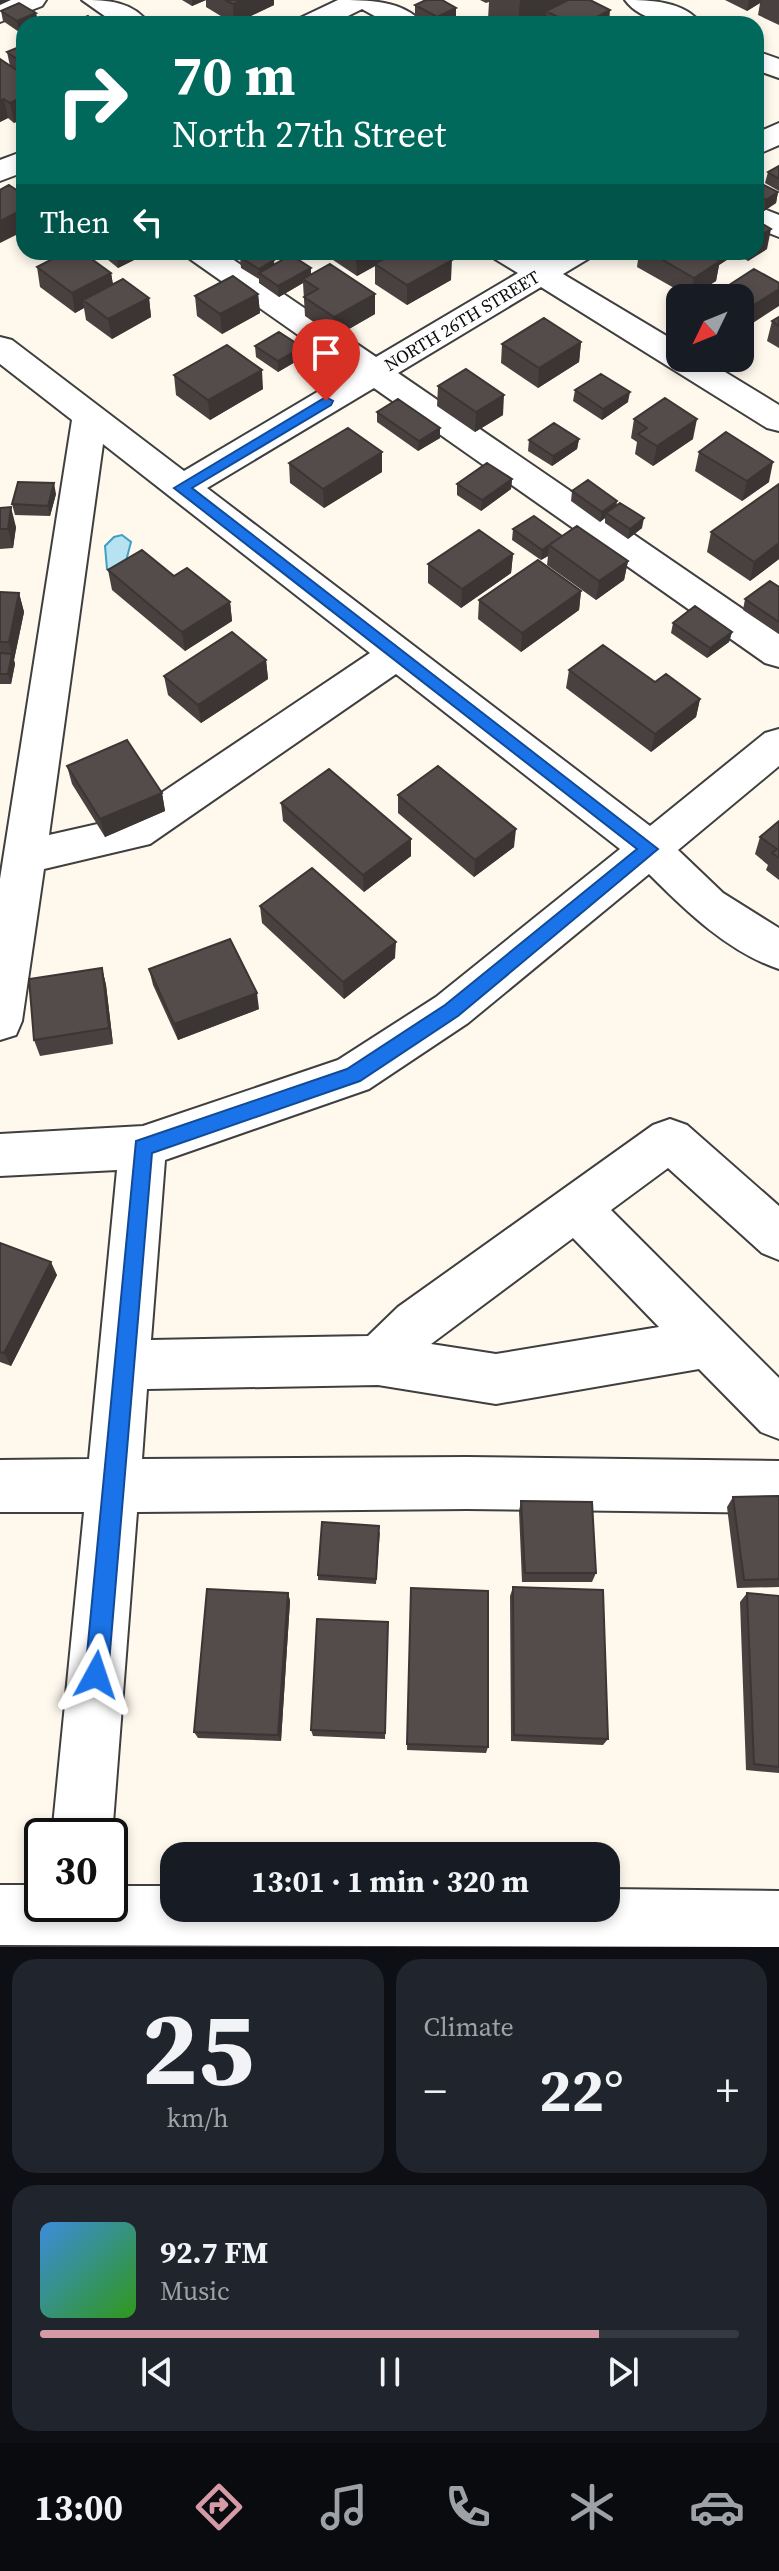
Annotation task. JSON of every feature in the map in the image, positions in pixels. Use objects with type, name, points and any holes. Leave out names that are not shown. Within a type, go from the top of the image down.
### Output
[{"type":"street","points":[[0,14],[32,0]]},
{"type":"street","points":[[96,0],[122,16]]},
{"type":"street","points":[[327,16],[362,0],[393,16]]},
{"type":"street","points":[[639,0],[671,16]]},
{"type":"street","points":[[213,260],[779,653]]},
{"type":"street","points":[[519,260],[779,420]]},
{"type":"street","name":"NORTH 26TH STREET","points":[[181,488],[563,260]]},
{"type":"street","points":[[0,347],[650,849],[708,905],[779,951]]},
{"type":"street","points":[[0,1021],[90,417]]},
{"type":"street","points":[[24,857],[135,832],[397,654]]},
{"type":"street","points":[[0,1155],[143,1147],[353,1075],[452,1010],[779,744]]},
{"type":"street","points":[[378,1360],[416,1324],[670,1140],[779,1237]]},
{"type":"street","points":[[84,1818],[143,1147]]},
{"type":"street","points":[[576,1208],[779,1414]]},
{"type":"street","points":[[123,1365],[378,1360],[496,1379],[707,1343]]},
{"type":"street","points":[[0,1486],[467,1483],[779,1487]]},
{"type":"street","points":[[0,1915],[24,1917]]},
{"type":"street","points":[[128,1922],[779,1921]]},
{"type":"water","points":[[122,535],[131,542],[125,565],[113,571],[107,569],[105,546],[114,537]]},
{"type":"building","points":[[426,0],[442,0],[456,8],[435,16],[415,5]]},
{"type":"building","points":[[568,0],[590,0],[610,10],[599,16],[556,16],[546,11]]},
{"type":"building","points":[[19,3],[36,13],[16,16],[16,20],[1,11]]},
{"type":"building","points":[[16,48],[16,58],[7,52]]},
{"type":"building","points":[[0,59],[16,70],[16,100],[10,103],[0,100]]},
{"type":"building","points":[[779,166],[779,179],[768,172]]},
{"type":"building","points":[[9,185],[16,190],[16,213],[0,221],[0,190]]},
{"type":"building","points":[[764,185],[778,192],[764,199]]},
{"type":"building","points":[[51,260],[93,260],[111,273],[72,293],[37,267]]},
{"type":"building","points":[[245,260],[274,260],[259,269]]},
{"type":"building","points":[[282,260],[299,260],[311,268],[278,286],[259,273]]},
{"type":"building","points":[[382,260],[452,260],[407,285],[375,264]]},
{"type":"building","points":[[663,260],[720,261],[694,278]]},
{"type":"building","points":[[330,264],[375,294],[334,317],[304,297],[318,289],[303,279]]},
{"type":"building","points":[[754,269],[779,283],[779,289],[754,305],[754,284],[731,284]]},
{"type":"building","points":[[233,276],[258,294],[220,314],[195,296]]},
{"type":"building","points":[[123,279],[149,298],[108,319],[83,300]]},
{"type":"building","points":[[544,318],[581,342],[539,368],[502,344]]},
{"type":"building","points":[[279,332],[302,347],[278,361],[255,346]]},
{"type":"building","points":[[227,345],[262,370],[208,400],[174,375]]},
{"type":"building","points":[[466,369],[504,395],[476,412],[438,386]]},
{"type":"building","points":[[601,374],[630,392],[603,409],[575,390]]},
{"type":"building","points":[[665,398],[697,419],[657,446],[638,434],[647,428],[634,419]]},
{"type":"building","points":[[398,399],[440,428],[419,441],[377,412]]},
{"type":"building","points":[[554,423],[579,439],[553,456],[529,440]]},
{"type":"building","points":[[348,428],[382,452],[323,489],[289,463]]},
{"type":"building","points":[[726,432],[773,462],[747,481],[699,452]]},
{"type":"building","points":[[487,463],[512,479],[482,500],[457,484]]},
{"type":"building","points":[[588,480],[617,501],[602,512],[572,491]]},
{"type":"building","points":[[18,482],[54,483],[48,506],[12,504]]},
{"type":"building","points":[[779,484],[779,543],[754,562],[711,532]]},
{"type":"building","points":[[620,503],[644,518],[630,529],[606,513]]},
{"type":"building","points":[[11,507],[8,529],[0,529],[0,508]]},
{"type":"building","points":[[534,516],[562,536],[542,550],[513,529]]},
{"type":"building","points":[[577,526],[628,561],[599,581],[549,545]]},
{"type":"building","points":[[479,530],[513,554],[462,589],[428,564]]},
{"type":"building","points":[[142,550],[174,576],[187,568],[230,602],[182,632],[108,570]]},
{"type":"building","points":[[538,560],[581,591],[522,633],[479,600]]},
{"type":"building","points":[[770,581],[779,587],[779,622],[745,599]]},
{"type":"building","points":[[0,592],[19,593],[9,642],[0,642]]},
{"type":"building","points":[[695,606],[732,632],[710,648],[673,623]]},
{"type":"building","points":[[232,632],[266,660],[198,705],[164,676]]},
{"type":"building","points":[[603,645],[655,682],[666,674],[700,699],[655,734],[569,670]]},
{"type":"building","points":[[0,653],[12,654],[8,674],[0,674]]},
{"type":"building","points":[[127,740],[162,793],[100,819],[67,766]]},
{"type":"building","points":[[438,766],[516,829],[475,860],[398,795]]},
{"type":"building","points":[[329,769],[411,839],[363,875],[281,803]]},
{"type":"building","points":[[779,821],[779,858],[772,853],[777,849],[760,837]]},
{"type":"building","points":[[312,868],[396,942],[343,982],[260,906]]},
{"type":"building","points":[[230,939],[257,993],[174,1024],[149,969]]},
{"type":"building","points":[[102,968],[109,1028],[34,1040],[29,979]]},
{"type":"building","points":[[0,1243],[51,1262],[4,1353],[0,1352]]},
{"type":"building","points":[[779,1496],[779,1579],[744,1580],[733,1497]]},
{"type":"building","points":[[521,1501],[592,1502],[596,1573],[525,1573]]},
{"type":"building","points":[[322,1522],[379,1526],[376,1579],[318,1575]]},
{"type":"building","points":[[513,1587],[603,1590],[608,1739],[514,1735]]},
{"type":"building","points":[[411,1588],[488,1591],[488,1747],[407,1744]]},
{"type":"building","points":[[207,1589],[288,1593],[278,1735],[194,1732]]},
{"type":"building","points":[[747,1593],[779,1596],[779,1767],[754,1764]]},
{"type":"building","points":[[317,1619],[388,1622],[385,1733],[311,1730]]},
{"type":"route","points":[[96,1675],[143,1147],[353,1075],[452,1010],[650,849],[181,488],[326,401]]}]
